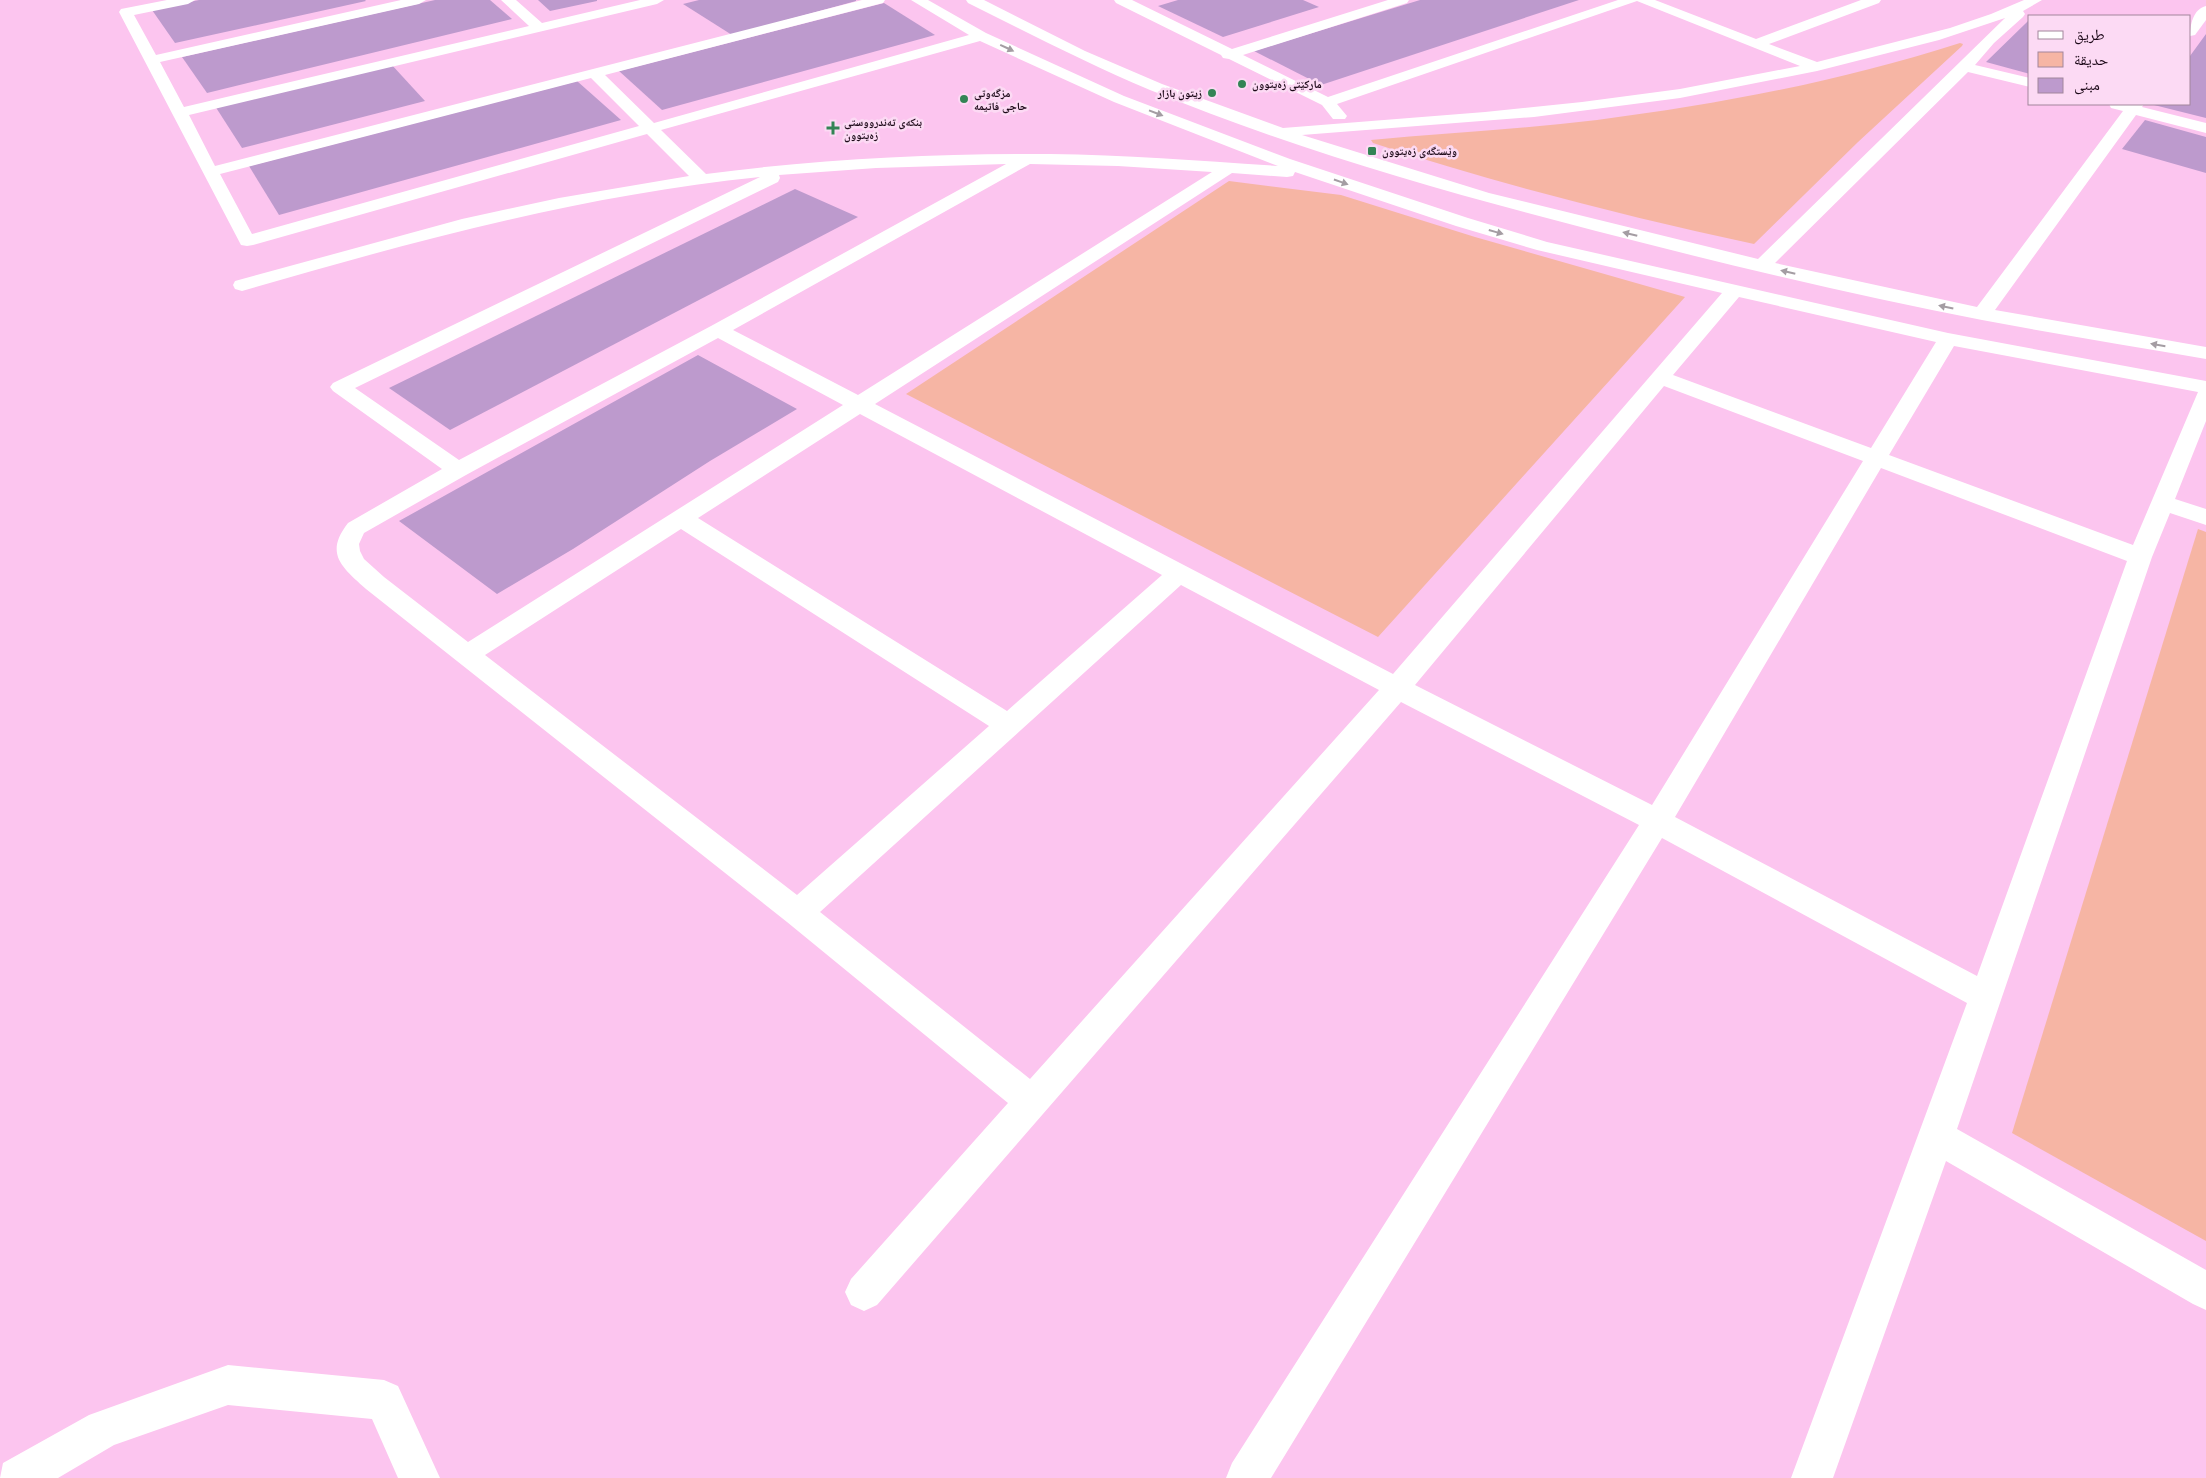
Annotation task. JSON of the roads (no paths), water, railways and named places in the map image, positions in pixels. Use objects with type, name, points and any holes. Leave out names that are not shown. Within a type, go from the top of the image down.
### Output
[{"type":"street","points":[[188,0],[126,12],[247,241],[982,36]]},
{"type":"street","points":[[151,60],[419,0]]},
{"type":"street","points":[[508,0],[540,28]]},
{"type":"street","points":[[179,113],[657,0]]},
{"type":"street","points":[[210,172],[878,0]]},
{"type":"street","points":[[918,0],[982,36],[1119,99],[1318,174],[1462,222],[1543,246],[1948,339],[2206,387]]},
{"type":"street","points":[[973,0],[1080,54],[1157,87],[1311,144],[1473,194],[1762,266],[1982,314],[2206,353]]},
{"type":"street","points":[[1121,0],[1228,55],[1327,102],[1348,126]]},
{"type":"street","points":[[1228,55],[1402,0]]},
{"type":"street","points":[[1327,102],[1631,0]]},
{"type":"street","points":[[1643,0],[1817,67]]},
{"type":"street","points":[[1758,43],[1874,0]]},
{"type":"street","points":[[1280,132],[1485,117],[1577,107],[1660,95],[1817,67],[1968,27],[2034,1]]},
{"type":"street","points":[[1762,266],[1966,67],[1989,40],[2034,1]]},
{"type":"street","points":[[1137,8],[1159,2]]},
{"type":"street","points":[[2191,31],[2206,10]]},
{"type":"street","points":[[1966,67],[2028,82]]},
{"type":"street","points":[[594,73],[703,180]]},
{"type":"street","points":[[1982,314],[2134,106],[2206,128]]},
{"type":"street","points":[[242,285],[462,224],[556,204],[703,180],[789,170],[855,164],[1027,159],[1318,174]]},
{"type":"street","points":[[1027,159],[718,330],[458,470],[356,528],[348,537],[346,545],[352,560],[375,583],[798,913],[1032,1101]]},
{"type":"street","points":[[468,654],[1229,168]]},
{"type":"street","points":[[458,470],[340,387],[789,170]]},
{"type":"street","points":[[1543,246],[1567,218]]},
{"type":"street","points":[[864,1292],[1397,688],[1734,290]]},
{"type":"street","points":[[718,330],[1178,574],[1657,822],[1986,997]]},
{"type":"street","points":[[1247,1478],[1657,822],[1948,339]]},
{"type":"street","points":[[1659,377],[2140,557]]},
{"type":"street","points":[[1812,1478],[1938,1137],[2140,557],[2206,395]]},
{"type":"street","points":[[2162,502],[2206,517]]},
{"type":"street","points":[[681,518],[1008,726]]},
{"type":"street","points":[[798,913],[1178,574]]},
{"type":"street","points":[[1938,1137],[2206,1291]]},
{"type":"street","points":[[18,1478],[103,1429],[228,1385],[384,1400],[419,1478]]},
{"type":"place","name":"مارکێتی زەیتوون","points":[[1242,84]]},
{"type":"place","name":"زيتون بازار","points":[[1212,93]]},
{"type":"place","name":"مزگەوتی حاجی فاتیمە","points":[[964,99]]},
{"type":"place","name":"بنکەی تەندرووستی زەیتوون","points":[[833,128]]},
{"type":"place","name":"وێستگەی زەیتوون","points":[[1372,151]]}]
